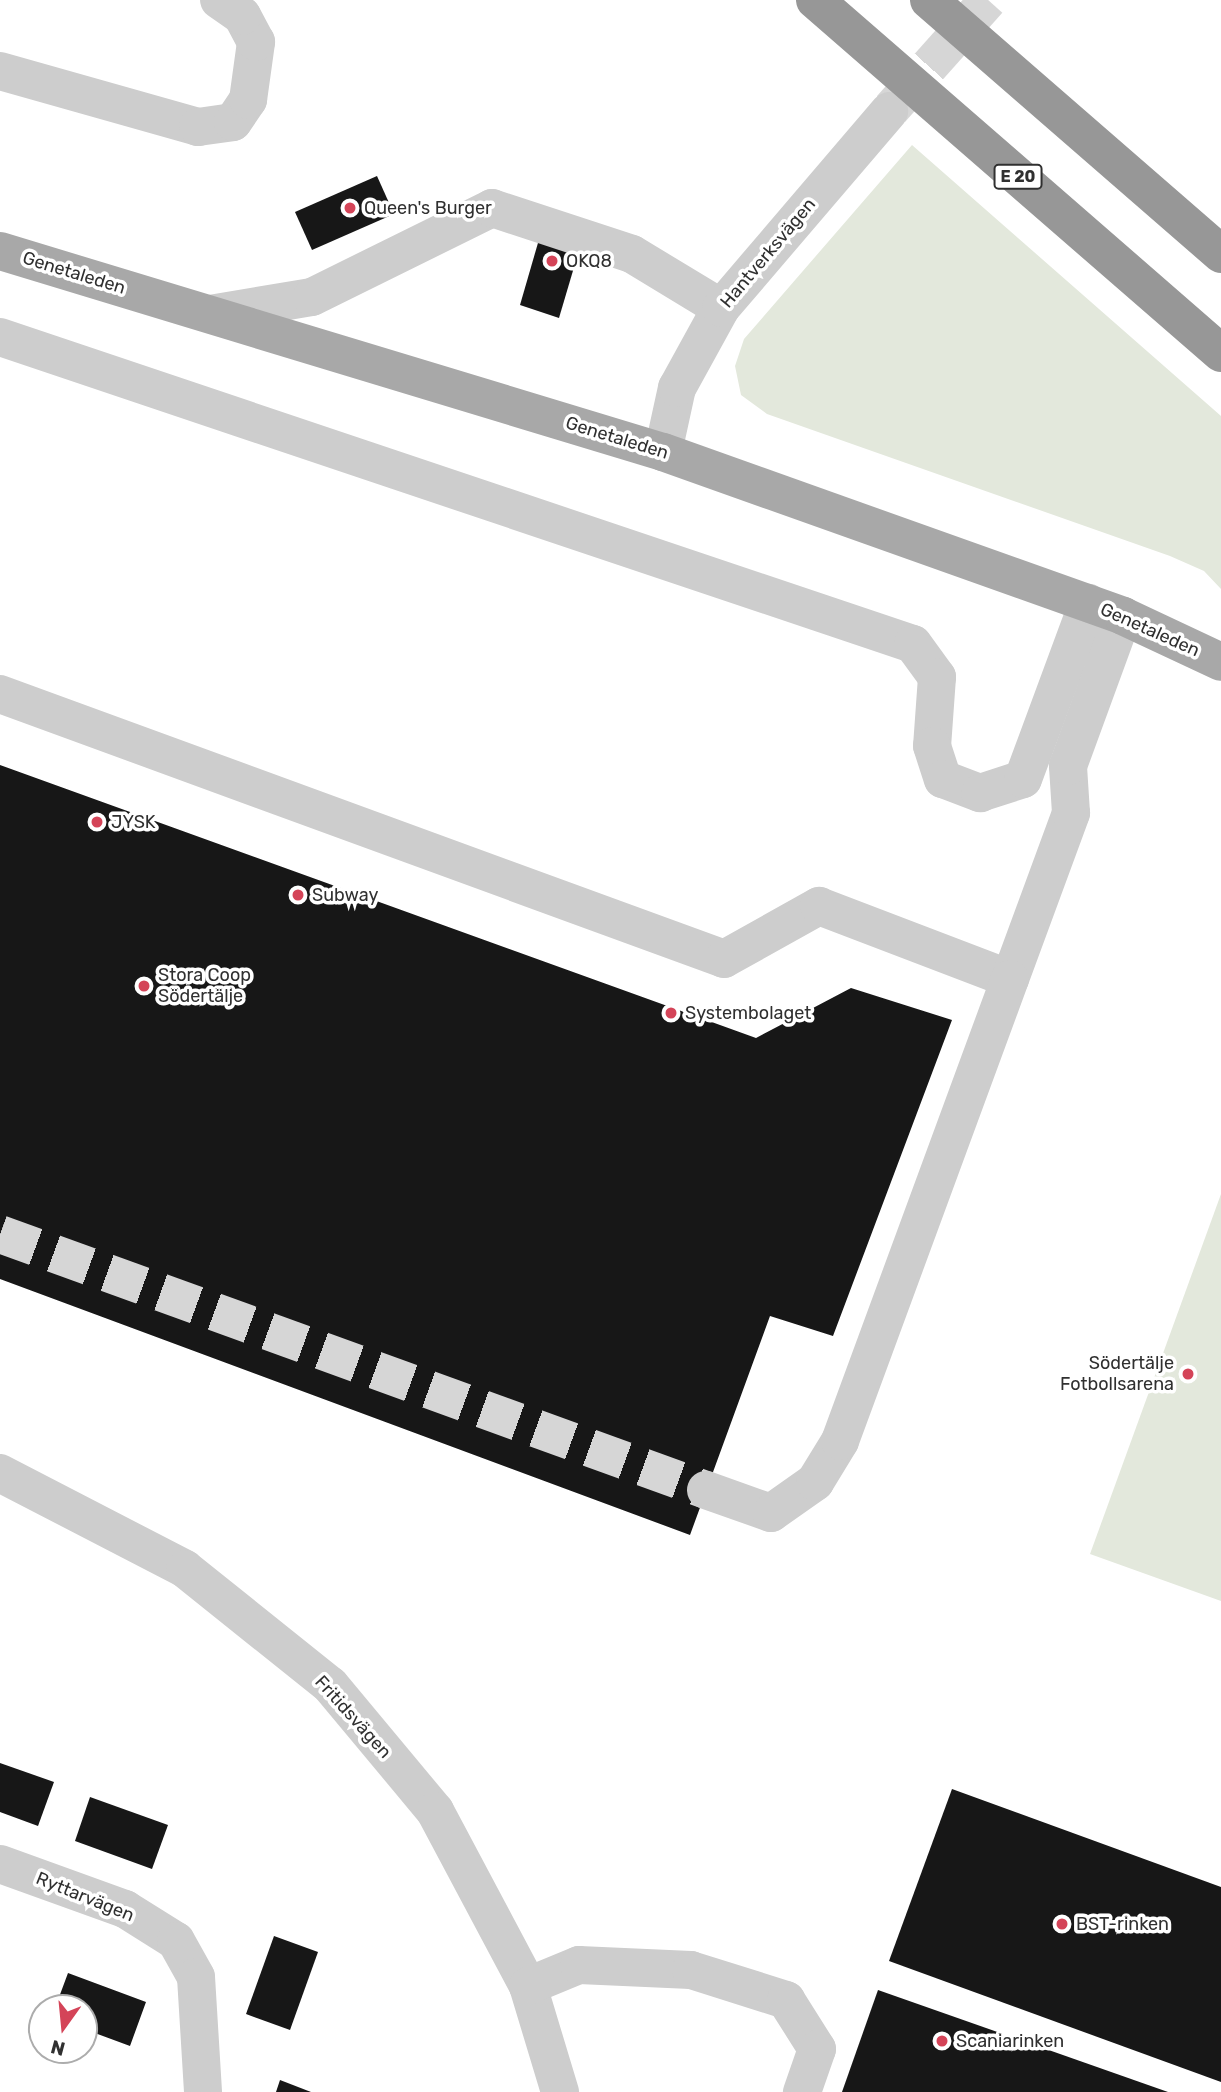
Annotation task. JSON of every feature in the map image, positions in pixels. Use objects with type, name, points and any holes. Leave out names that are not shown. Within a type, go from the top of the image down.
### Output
[{"type":"highway","name":"E 20","points":[[816,0],[1221,352]]},
{"type":"highway","points":[[929,0],[1221,254]]},
{"type":"main road","name":"Genetaleden","points":[[0,251],[663,452],[1123,616],[1221,662]]},
{"type":"street","points":[[0,71],[198,127],[233,122],[248,100],[257,42],[242,16],[219,0]]},
{"type":"street","name":"Hantverksvägen","points":[[663,452],[677,388],[721,308],[889,111]]},
{"type":"street","points":[[210,314],[312,297],[492,208],[632,254],[721,308]]},
{"type":"street","points":[[0,337],[913,644],[937,677],[932,746],[943,779],[980,793],[1023,779],[1088,603]]},
{"type":"street","points":[[706,1490],[771,1513],[815,1482],[840,1441],[1071,813],[1068,766],[1123,616]]},
{"type":"street","points":[[0,694],[724,959],[819,906],[1010,979]]},
{"type":"street","name":"Fritidsvägen","points":[[0,1473],[185,1569],[330,1685],[435,1811],[528,1986],[561,2092]]},
{"type":"street","name":"Ryttarvägen","points":[[0,1864],[125,1909],[176,1941],[196,1977],[203,2092]]},
{"type":"street","points":[[528,1986],[579,1965],[691,1970],[786,2000],[817,2049],[802,2092]]},
{"type":"shaded area","points":[[912,145],[1221,416],[1221,589],[1204,571],[1170,556],[767,414],[741,395],[735,366],[744,339]]},
{"type":"shaded area","name":"Södertälje Fotbollsarena","points":[[1221,1194],[1221,1601],[1090,1554]]},
{"type":"building","points":[[377,176],[394,214],[312,250],[295,212]]},
{"type":"building","points":[[540,236],[580,247],[559,318],[520,305]]},
{"type":"building","points":[[0,765],[756,1038],[851,988],[952,1020],[833,1336],[770,1316],[690,1535],[0,1279]]},
{"type":"building","points":[[0,1763],[54,1782],[38,1826],[0,1812]]},
{"type":"building","name":"BST-rinken","points":[[952,1789],[1221,1887],[1221,2082],[889,1961]]},
{"type":"building","points":[[90,1797],[168,1825],[152,1869],[75,1841]]},
{"type":"building","points":[[274,1936],[318,1952],[290,2030],[246,2014]]},
{"type":"building","points":[[68,1973],[146,2002],[130,2046],[98,2034],[98,1994],[60,1994]]},
{"type":"building","name":"Scaniarinken","points":[[878,1990],[1168,2092],[842,2092]]},
{"type":"building","points":[[280,2080],[311,2092],[276,2092]]},
{"type":"tunnel","points":[[891,109],[988,0]]},
{"type":"tunnel","points":[[0,1234],[706,1490]]},
{"type":"place","name":"Queen's Burger","points":[[350,208]]},
{"type":"place","name":"OKQ8","points":[[552,261]]},
{"type":"place","name":"JYSK","points":[[97,822]]},
{"type":"place","name":"Subway","points":[[298,895]]},
{"type":"place","name":"Stora Coop Södertälje","points":[[144,986]]},
{"type":"place","name":"Systembolaget","points":[[671,1013]]},
{"type":"place","name":"Södertälje Fotbollsarena","points":[[1188,1374]]},
{"type":"place","name":"BST-rinken","points":[[1062,1924]]},
{"type":"place","name":"Scaniarinken","points":[[942,2041]]}]
